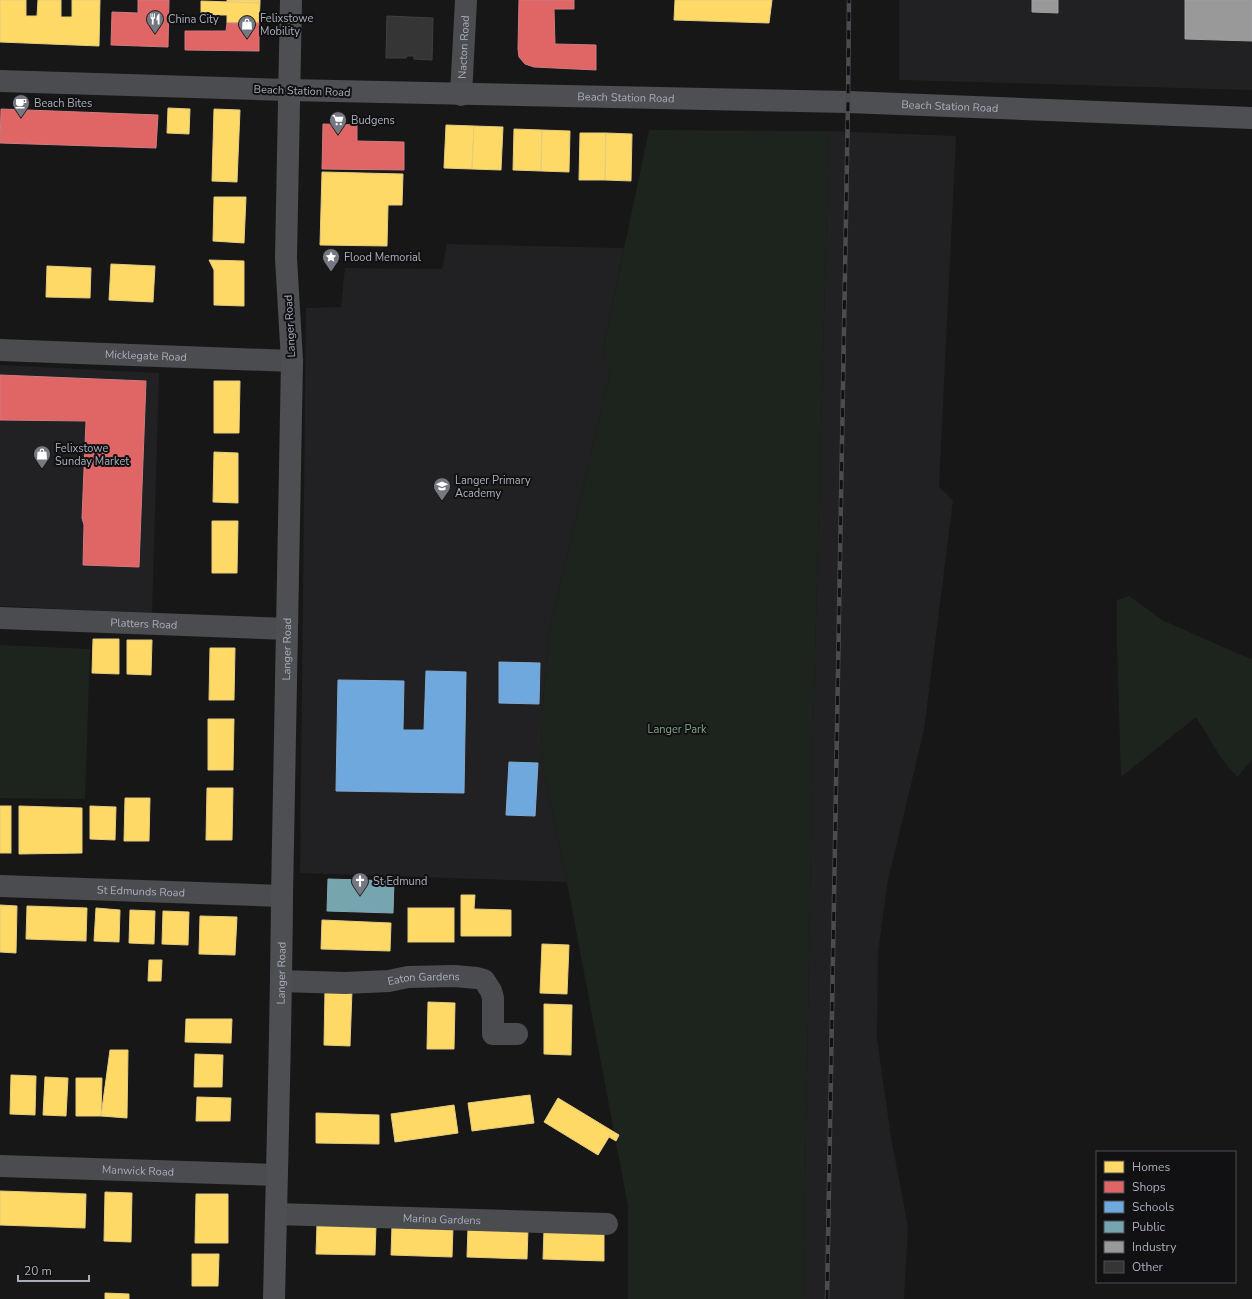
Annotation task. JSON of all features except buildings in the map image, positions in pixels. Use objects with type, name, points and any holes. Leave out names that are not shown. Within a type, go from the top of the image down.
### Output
[{"type":"main road","name":"Langer Road","points":[[274,1299],[282,981],[282,896],[292,361],[286,258],[291,0]]},
{"type":"main road","name":"Beach Station Road","points":[[289,90],[461,95],[654,97],[848,102],[1252,118]]},
{"type":"street","name":"Nacton Road","points":[[461,95],[466,0]]},
{"type":"street","name":"Beach Station Road","points":[[0,81],[289,90]]},
{"type":"street","name":"Micklegate Road","points":[[0,350],[292,361]]},
{"type":"street","name":"Platters Road","points":[[0,618],[287,629]]},
{"type":"street","name":"St Edmunds Road","points":[[0,886],[282,896]]},
{"type":"street","name":"Eaton Gardens","points":[[282,981],[346,983],[388,981],[408,977],[454,976],[477,978],[484,980],[491,991],[493,998],[493,1034],[518,1034]]},
{"type":"street","name":"Manwick Road","points":[[0,1166],[276,1174]]},
{"type":"street","name":"Marina Gardens","points":[[276,1214],[607,1224]]},
{"type":"shaded area","points":[[899,0],[1252,0],[1252,90],[899,80]]},
{"type":"shaded area","points":[[829,131],[956,136],[939,487],[953,500],[924,730],[888,880],[878,951],[877,1039],[891,1137],[908,1227],[904,1299],[803,1299],[813,729]]},
{"type":"shaded area","name":"Langer Primary Academy","points":[[447,244],[624,248],[602,354],[611,368],[549,633],[541,727],[543,768],[567,882],[300,873],[306,308],[341,307],[345,268],[442,269]]},
{"type":"shaded area","points":[[0,365],[159,373],[152,613],[0,606]]},
{"type":"green space","name":"Langer Park","points":[[649,130],[829,131],[813,729],[803,1299],[628,1299],[628,1206],[567,882],[543,768],[541,727],[549,633],[611,368],[602,354]]},
{"type":"green space","points":[[1129,596],[1162,620],[1252,659],[1252,760],[1237,777],[1221,758],[1196,717],[1121,777],[1117,600]]},
{"type":"green space","points":[[0,645],[90,649],[85,799],[0,798]]},
{"type":"railway","points":[[827,1299],[849,0]]},
{"type":"place","name":"China City","points":[[155,34]]},
{"type":"place","name":"Felixstowe Mobility","points":[[247,39]]},
{"type":"place","name":"Beach Bites","points":[[21,118]]},
{"type":"place","name":"Budgens","points":[[338,135]]},
{"type":"place","name":"Flood Memorial","points":[[331,272]]},
{"type":"place","name":"Felixstowe Sunday Market","points":[[42,469]]},
{"type":"place","name":"Langer Primary Academy","points":[[442,501]]},
{"type":"place","name":"St Edmund","points":[[360,896]]}]
